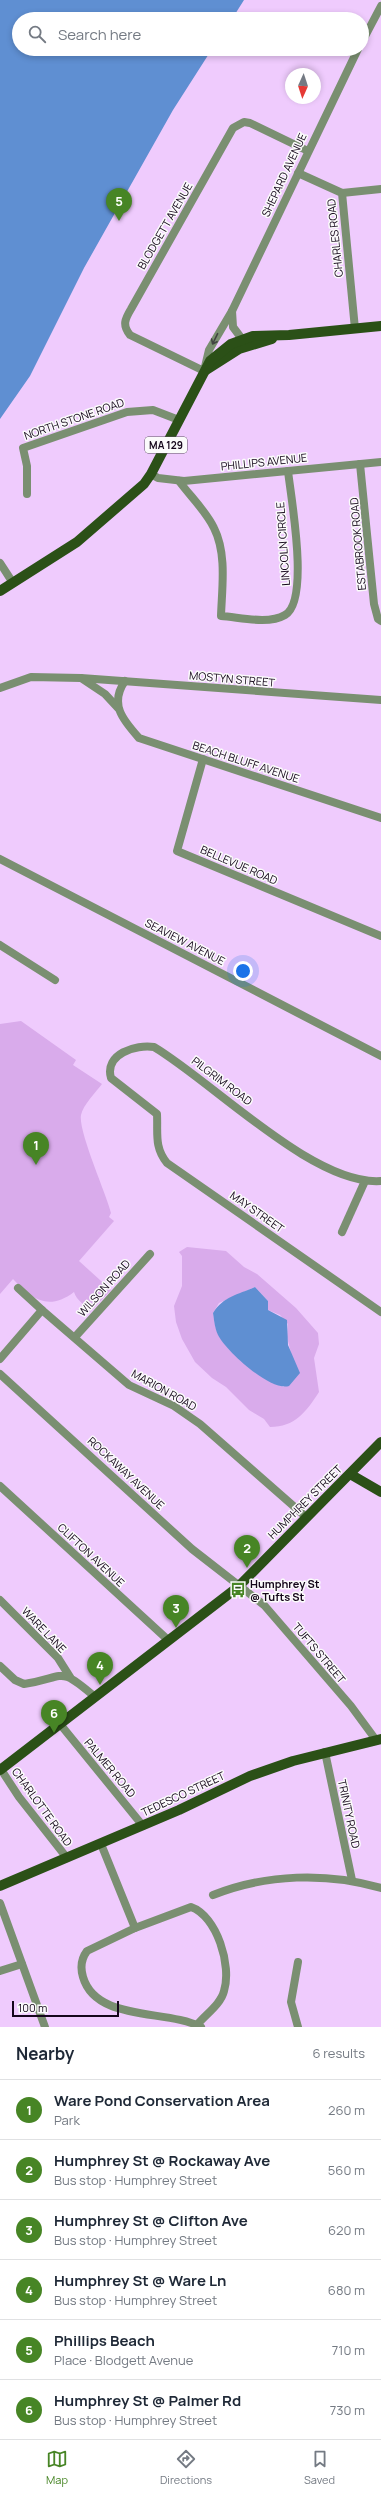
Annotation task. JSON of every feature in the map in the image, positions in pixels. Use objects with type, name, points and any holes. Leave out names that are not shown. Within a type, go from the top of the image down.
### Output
[{"type":"main road","name":"MA 129","points":[[0,591],[77,542],[134,493],[151,474],[204,371],[219,351],[242,339],[263,335],[281,336],[381,326]]},
{"type":"main road","name":"MA 129","points":[[204,371],[239,349],[281,336]]},
{"type":"main road","name":"HUMPHREY STREET","points":[[0,1769],[60,1724],[167,1639],[238,1587],[306,1516],[381,1442]]},
{"type":"main road","points":[[350,1474],[380,1493]]},
{"type":"main road","name":"TEDESCO STREET","points":[[0,1886],[143,1826],[250,1776],[325,1752],[379,1739]]},
{"type":"street","points":[[369,28],[381,5]]},
{"type":"street","name":"SHEPARD AVENUE","points":[[204,371],[209,350],[232,311],[355,56]]},
{"type":"street","name":"BLODGETT AVENUE","points":[[204,371],[130,335],[125,326],[125,320],[233,128],[244,122],[250,123],[308,151]]},
{"type":"street","name":"CHARLES ROAD","points":[[298,173],[342,193],[355,329]]},
{"type":"street","points":[[342,193],[381,189]]},
{"type":"street","points":[[232,311],[233,327],[242,339]]},
{"type":"street","name":"NORTH STONE ROAD","points":[[27,494],[27,466],[23,448],[127,412],[153,410],[179,420]]},
{"type":"street","name":"PHILLIPS AVENUE","points":[[151,474],[158,478],[179,481],[381,462]]},
{"type":"street","name":"ESTABROOK ROAD","points":[[360,464],[374,604],[378,619],[381,621]]},
{"type":"street","name":"LINCOLN CIRCLE","points":[[179,481],[214,526],[219,538],[223,578],[221,616],[272,620],[285,615],[293,606],[298,589],[288,471]]},
{"type":"street","points":[[0,563],[13,583]]},
{"type":"street","points":[[0,688],[31,677],[81,678]]},
{"type":"street","name":"MOSTYN STREET","points":[[81,678],[381,700]]},
{"type":"street","name":"BEACH BLUFF AVENUE","points":[[81,678],[105,694],[118,708],[139,738],[381,818]]},
{"type":"street","points":[[118,708],[117,698],[126,681]]},
{"type":"street","name":"BELLEVUE ROAD","points":[[204,759],[177,851],[381,936]]},
{"type":"street","name":"SEAVIEW AVENUE","points":[[0,859],[381,1056]]},
{"type":"street","points":[[0,945],[55,980]]},
{"type":"street","name":"PILGRIM ROAD","points":[[154,1111],[115,1081],[109,1071],[117,1057],[136,1047],[154,1047],[301,1153],[340,1175],[366,1181],[381,1181]]},
{"type":"street","name":"MAY STREET","points":[[154,1111],[157,1116],[157,1144],[161,1155],[167,1163],[381,1312]]},
{"type":"street","points":[[342,1232],[366,1181]]},
{"type":"street","name":"WILSON ROAD","points":[[75,1337],[150,1254]]},
{"type":"street","name":"MARION ROAD","points":[[18,1288],[129,1385],[174,1406],[200,1424],[306,1516]]},
{"type":"street","points":[[0,1359],[42,1310]]},
{"type":"street","name":"ROCKAWAY AVENUE","points":[[0,1374],[192,1549],[238,1587]]},
{"type":"street","name":"CLIFTON AVENUE","points":[[0,1486],[167,1639]]},
{"type":"street","name":"TUFTS STREET","points":[[238,1587],[264,1605],[379,1739]]},
{"type":"street","name":"WARE LANE","points":[[0,1600],[58,1658],[70,1677]]},
{"type":"street","points":[[0,1666],[15,1680],[24,1684],[62,1674],[70,1677],[95,1696]]},
{"type":"street","name":"PALMER ROAD","points":[[60,1724],[143,1826]]},
{"type":"street","name":"TRINITY ROAD","points":[[325,1752],[352,1880]]},
{"type":"street","name":"CHARLOTTE ROAD","points":[[0,1769],[19,1797],[66,1858]]},
{"type":"street","points":[[101,1844],[135,1928]]},
{"type":"street","points":[[213,1895],[244,1884],[264,1880],[314,1878],[352,1880],[381,1888]]},
{"type":"street","points":[[0,1903],[45,2027]]},
{"type":"street","points":[[185,1908],[197,1909],[204,1914],[221,1943],[225,1971],[222,1996],[199,2026],[182,2020],[114,2007],[101,2001],[90,1992],[82,1971],[84,1955],[92,1947],[135,1928],[185,1908]]},
{"type":"street","points":[[298,1962],[291,2002],[298,2027]]},
{"type":"street","points":[[0,1971],[22,1964]]},
{"type":"shaded area","points":[[21,1021],[76,1060],[73,1065],[102,1084],[84,1107],[81,1115],[81,1123],[88,1148],[111,1213],[109,1217],[114,1221],[79,1261],[111,1290],[88,1314],[87,1310],[74,1292],[65,1298],[49,1302],[27,1293],[13,1279],[0,1294],[0,1024]]},
{"type":"shaded area","points":[[187,1247],[226,1251],[244,1267],[257,1274],[296,1308],[318,1333],[319,1344],[314,1358],[319,1392],[299,1417],[286,1424],[270,1427],[264,1419],[249,1410],[226,1387],[212,1378],[195,1362],[182,1339],[176,1322],[174,1306],[182,1286],[182,1256],[179,1252]],"holes":[[[255,1287],[268,1301],[268,1310],[280,1315],[288,1324],[287,1337],[291,1353],[284,1387],[257,1373],[229,1349],[217,1332],[214,1321],[213,1313],[219,1303]]]},
{"type":"water","points":[[0,0],[244,0],[236,12],[12,12],[12,56],[208,56],[173,110],[84,268],[30,376],[0,419]]},
{"type":"water","points":[[255,1287],[268,1301],[268,1310],[287,1320],[288,1345],[300,1373],[289,1386],[281,1386],[271,1383],[250,1369],[230,1351],[217,1333],[213,1313],[217,1307],[226,1299]]},
{"type":"place","name":"Phillips Beach","points":[[119,221]]},
{"type":"place","name":"Ware Pond Conservation Area","points":[[36,1165]]},
{"type":"place","name":"Humphrey St @ Rockaway Ave","points":[[247,1568]]},
{"type":"place","name":"Humphrey St @ Tufts St","points":[[238,1590]]},
{"type":"place","name":"Humphrey St @ Clifton Ave","points":[[176,1628]]},
{"type":"place","name":"Humphrey St @ Ware Ln","points":[[100,1685]]},
{"type":"place","name":"Humphrey St @ Palmer Rd","points":[[54,1733]]}]
